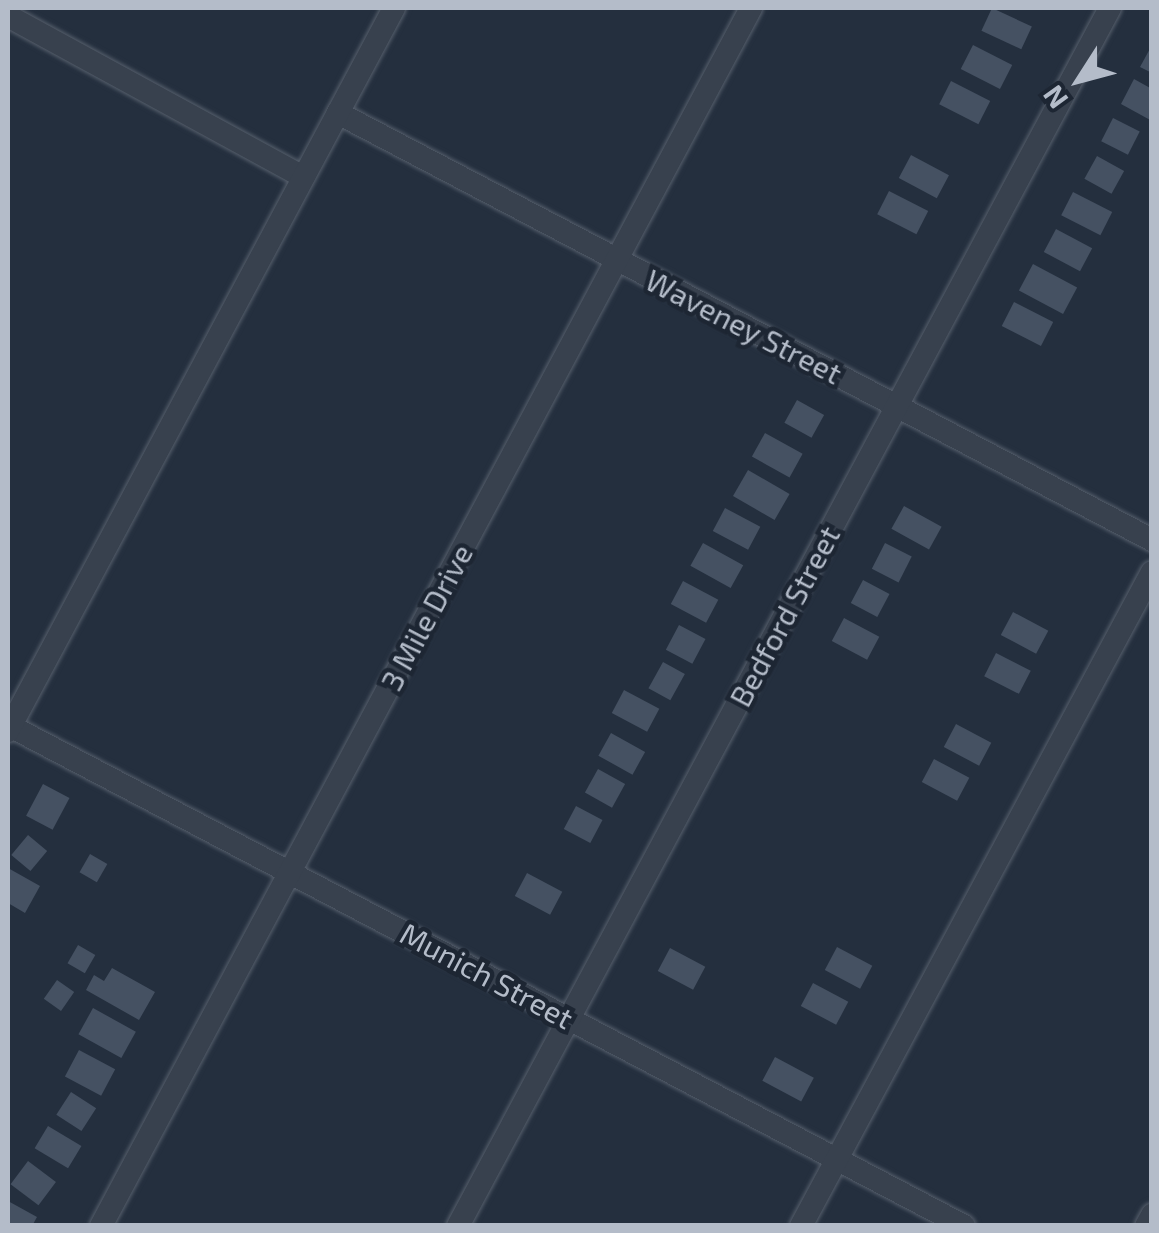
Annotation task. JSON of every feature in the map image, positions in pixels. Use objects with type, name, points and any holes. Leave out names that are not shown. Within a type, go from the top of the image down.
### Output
[{"type":"street","points":[[9,729],[394,8]]},
{"type":"street","name":"3 Mile Drive","points":[[101,1226],[752,8]]},
{"type":"street","name":"Bedford Street","points":[[458,1226],[1110,8]]},
{"type":"street","points":[[8,16],[304,177]]},
{"type":"street","name":"Waveney Street","points":[[338,113],[1152,540]]},
{"type":"street","points":[[801,1226],[1152,572]]},
{"type":"street","name":"Munich Street","points":[[9,729],[964,1226]]},
{"type":"street","points":[[1146,1226],[1152,1215]]},
{"type":"building","points":[[992,8],[1032,27],[1021,49],[981,31]]},
{"type":"building","points":[[973,45],[1012,65],[1000,89],[961,69]]},
{"type":"building","points":[[1152,45],[1152,73],[1140,67]]},
{"type":"building","points":[[1134,79],[1152,89],[1152,121],[1121,104]]},
{"type":"building","points":[[951,81],[990,101],[978,124],[939,104]]},
{"type":"building","points":[[1113,118],[1140,132],[1128,155],[1101,141]]},
{"type":"building","points":[[911,155],[949,175],[937,198],[899,178]]},
{"type":"building","points":[[1097,156],[1124,171],[1112,194],[1084,179]]},
{"type":"building","points":[[889,191],[928,211],[916,234],[877,214]]},
{"type":"building","points":[[1073,192],[1112,212],[1100,235],[1061,215]]},
{"type":"building","points":[[1056,229],[1092,248],[1080,271],[1044,252]]},
{"type":"building","points":[[1033,264],[1077,287],[1063,314],[1019,290]]},
{"type":"building","points":[[1014,302],[1053,322],[1041,346],[1002,326]]},
{"type":"building","points":[[797,400],[824,415],[812,438],[784,423]]},
{"type":"building","points":[[765,433],[803,454],[790,477],[752,457]]},
{"type":"building","points":[[748,470],[790,494],[775,520],[733,496]]},
{"type":"building","points":[[904,506],[942,527],[929,550],[891,529]]},
{"type":"building","points":[[725,508],[760,527],[748,550],[713,531]]},
{"type":"building","points":[[703,543],[743,565],[731,588],[690,566]]},
{"type":"building","points":[[885,543],[912,557],[899,582],[872,569]]},
{"type":"building","points":[[863,580],[889,594],[877,617],[851,603]]},
{"type":"building","points":[[683,581],[718,600],[706,623],[671,604]]},
{"type":"building","points":[[1013,612],[1048,631],[1036,654],[1001,635]]},
{"type":"building","points":[[844,618],[879,637],[867,660],[832,641]]},
{"type":"building","points":[[679,625],[705,639],[692,664],[666,650]]},
{"type":"building","points":[[996,653],[1031,671],[1019,694],[984,676]]},
{"type":"building","points":[[663,662],[685,674],[670,700],[648,688]]},
{"type":"building","points":[[624,690],[659,709],[647,732],[612,713]]},
{"type":"building","points":[[956,724],[991,743],[979,766],[944,747]]},
{"type":"building","points":[[611,733],[645,752],[633,775],[598,756]]},
{"type":"building","points":[[934,759],[969,778],[957,801],[922,782]]},
{"type":"building","points":[[598,769],[625,784],[612,808],[585,793]]},
{"type":"building","points":[[43,784],[69,798],[53,830],[26,816]]},
{"type":"building","points":[[576,806],[602,820],[590,843],[564,829]]},
{"type":"building","points":[[28,835],[47,851],[30,871],[11,855]]},
{"type":"building","points":[[90,854],[107,864],[97,882],[80,872]]},
{"type":"building","points":[[8,868],[40,886],[25,913],[8,903]]},
{"type":"building","points":[[527,873],[562,892],[550,915],[515,896]]},
{"type":"building","points":[[78,945],[95,955],[85,973],[68,963]]},
{"type":"building","points":[[837,947],[872,966],[860,989],[825,970]]},
{"type":"building","points":[[670,948],[705,967],[693,990],[658,971]]},
{"type":"building","points":[[112,968],[155,992],[139,1020],[86,990],[94,975],[104,981]]},
{"type":"building","points":[[57,980],[74,992],[61,1011],[44,999]]},
{"type":"building","points":[[813,983],[848,1002],[836,1025],[801,1006]]},
{"type":"building","points":[[93,1008],[136,1032],[121,1058],[78,1034]]},
{"type":"building","points":[[79,1050],[115,1069],[101,1096],[65,1076]]},
{"type":"building","points":[[775,1057],[814,1078],[801,1101],[762,1081]]},
{"type":"building","points":[[71,1092],[96,1108],[81,1131],[56,1115]]},
{"type":"building","points":[[48,1126],[81,1146],[68,1168],[35,1148]]},
{"type":"building","points":[[28,1161],[56,1182],[38,1205],[11,1184]]},
{"type":"building","points":[[8,1201],[37,1217],[32,1226],[8,1226]]}]
